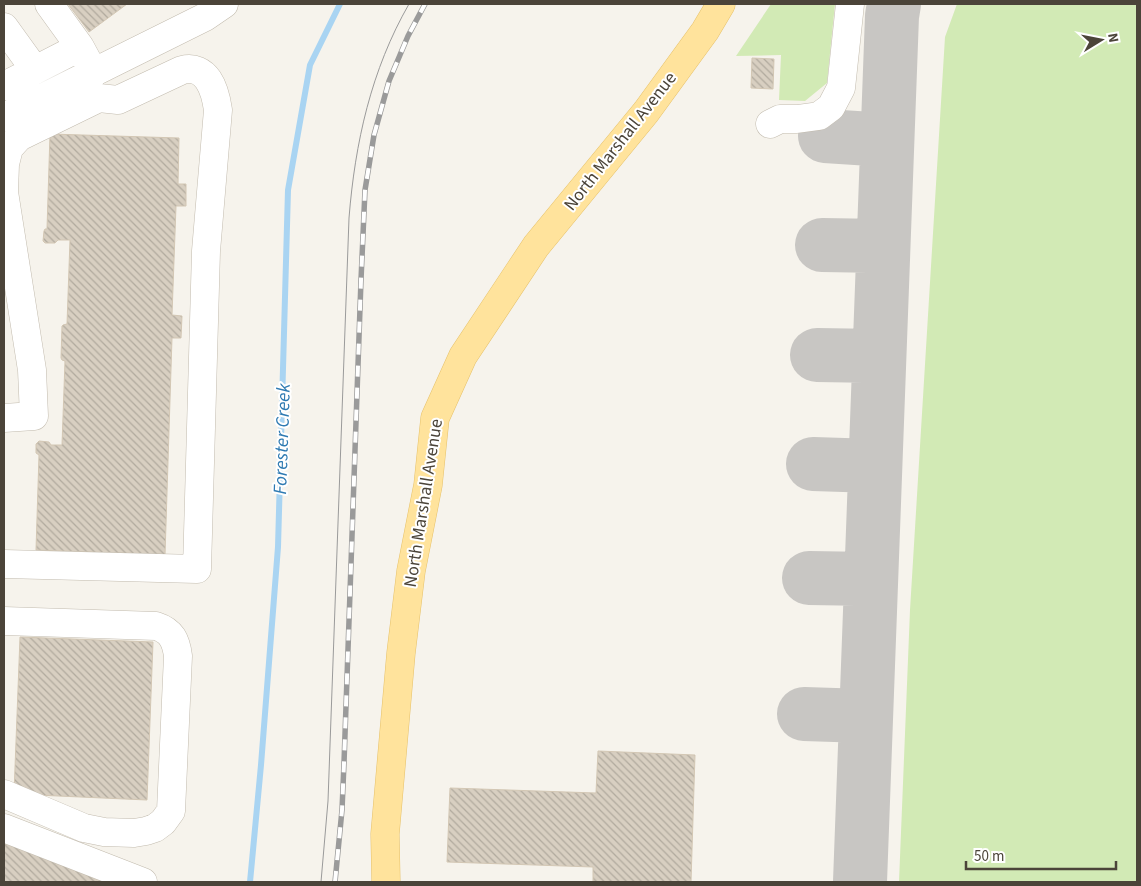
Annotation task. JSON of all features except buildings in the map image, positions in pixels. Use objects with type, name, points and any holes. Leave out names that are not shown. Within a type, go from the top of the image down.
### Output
[{"type":"main road","name":"North Marshall Avenue","points":[[386,882],[384,834],[401,653],[411,571],[428,485],[435,418],[463,356],[536,246],[646,112],[705,30],[721,4]]},
{"type":"lane","points":[[49,4],[80,47],[94,72]]},
{"type":"lane","points":[[4,117],[94,72],[187,13],[205,18],[224,4]]},
{"type":"lane","points":[[770,124],[780,119],[819,116],[831,107],[841,88],[850,4]]},
{"type":"lane","points":[[4,27],[35,70]]},
{"type":"lane","points":[[4,86],[80,47]]},
{"type":"lane","points":[[4,418],[34,416],[32,370],[10,276],[4,192],[4,164],[9,148],[19,137],[99,98],[118,100],[190,68],[202,73],[207,78],[216,96],[218,110],[206,251],[197,569],[4,564]]},
{"type":"lane","points":[[4,621],[156,626],[170,634],[176,644],[178,656],[171,811],[163,822],[155,828],[146,831],[134,833],[104,832],[84,828],[4,794]]},
{"type":"lane","points":[[4,828],[143,882]]},
{"type":"green space","points":[[771,4],[835,4],[827,83],[805,101],[779,100],[781,55],[736,56]]},
{"type":"green space","points":[[957,4],[1137,4],[1137,882],[899,882],[910,610],[945,37]]},
{"type":"waterway","name":"Forester Creek","points":[[250,882],[278,547],[288,190],[310,65],[340,4]]},
{"type":"taxiway","points":[[860,882],[892,16],[894,4]]},
{"type":"taxiway","points":[[825,136],[887,140]]},
{"type":"taxiway","points":[[822,245],[883,246]]},
{"type":"taxiway","points":[[817,355],[879,356]]},
{"type":"taxiway","points":[[813,464],[875,466]]},
{"type":"taxiway","points":[[809,578],[871,579]]},
{"type":"taxiway","points":[[804,714],[866,716]]},
{"type":"tram line","points":[[321,882],[328,801],[349,218],[356,162],[367,108],[384,55],[409,4]]},
{"type":"railway","points":[[335,882],[342,810],[365,190],[374,135],[389,81],[408,36],[425,4]]}]
